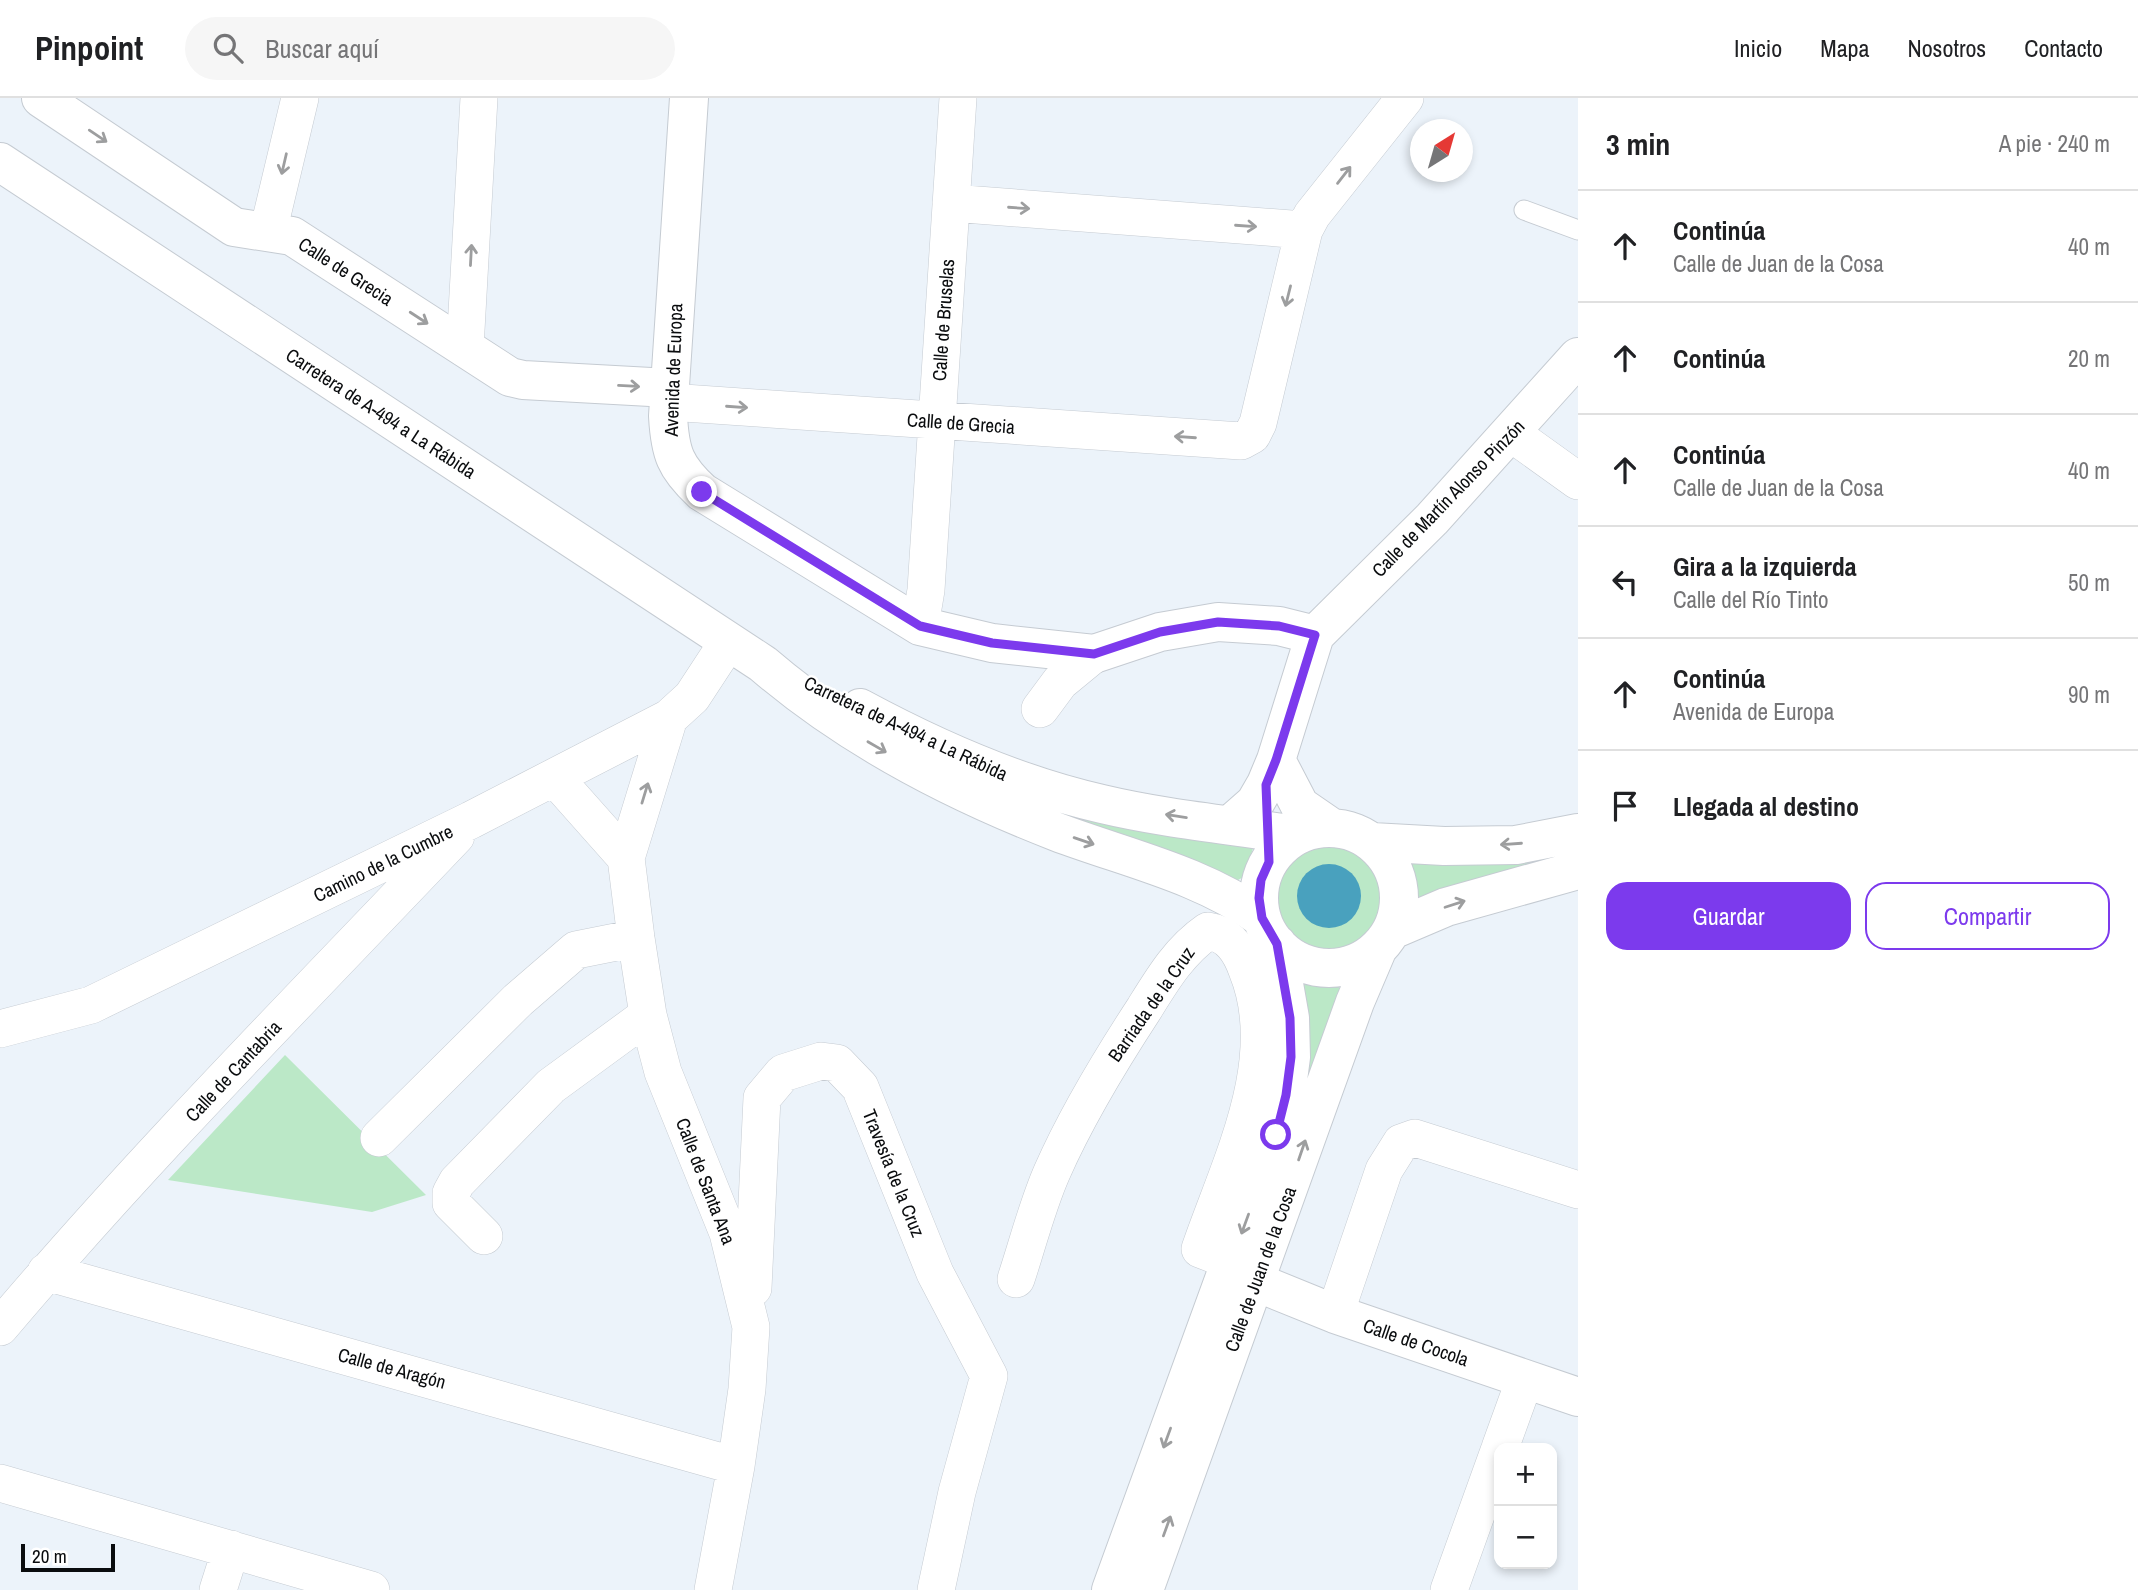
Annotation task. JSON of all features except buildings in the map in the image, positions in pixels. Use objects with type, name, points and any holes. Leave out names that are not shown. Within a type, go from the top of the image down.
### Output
[{"type":"main road","name":"Calle de Grecia","points":[[41,98],[234,228],[292,236],[305,243],[510,377],[669,395]]},
{"type":"main road","name":"Avenida de Europa","points":[[689,98],[669,395],[670,448],[682,474],[702,492],[920,626],[992,643],[1094,654]]},
{"type":"main road","name":"Carretera de A-494 a La Rábida","points":[[0,162],[763,664],[805,701],[877,747],[1056,832],[1212,888],[1269,931]]},
{"type":"main road","name":"Calle de Martín Alonso Pinzón","points":[[1315,635],[1432,519],[1578,357]]},
{"type":"main road","points":[[1094,654],[1160,632],[1218,622],[1279,626],[1315,635],[1271,772],[1255,803],[1230,825]]},
{"type":"main road","name":"Carretera de A-494 a La Rábida","points":[[763,664],[815,685],[902,730],[1023,782],[1103,805],[1230,825],[1291,839]]},
{"type":"main road","points":[[1271,772],[1300,806],[1291,839],[1261,880],[1269,931],[1292,957],[1311,965],[1331,968],[1351,964],[1385,939],[1446,907],[1578,870]]},
{"type":"main road","points":[[1271,772],[1291,839]]},
{"type":"main road","points":[[1291,839],[1353,832],[1372,842],[1386,856],[1395,873],[1399,892],[1385,939]]},
{"type":"main road","points":[[1372,842],[1516,845],[1578,833]]},
{"type":"main road","name":"Calle de Juan de la Cosa","points":[[1144,1590],[1243,1272],[1286,1095],[1291,1057],[1290,1018],[1269,931]]},
{"type":"main road","name":"Calle de Juan de la Cosa","points":[[1111,1590],[1355,1002],[1385,939]]},
{"type":"main road","name":"Calle de Cocola","points":[[1243,1272],[1335,1314],[1578,1397]]},
{"type":"street","points":[[268,232],[300,98]]},
{"type":"street","points":[[466,348],[479,98]]},
{"type":"street","name":"Calle de Bruselas","points":[[920,626],[926,590],[958,98]]},
{"type":"street","points":[[951,203],[1304,230],[1312,215],[1405,98]]},
{"type":"street","name":"Calle de Grecia","points":[[669,395],[937,422],[1241,441],[1252,435],[1258,424],[1304,230]]},
{"type":"street","points":[[1511,433],[1578,481]]},
{"type":"street","name":"Camino de la Cumbre","points":[[0,1029],[91,1005],[471,820],[669,718],[692,697],[728,642]]},
{"type":"street","points":[[1040,709],[1060,682],[1094,654]]},
{"type":"street","name":"Calle de Santa Ana","points":[[669,718],[626,858],[636,938],[648,1015],[663,1072],[728,1233],[751,1327],[747,1389],[736,1466],[713,1590]]},
{"type":"street","points":[[555,778],[626,858]]},
{"type":"street","name":"Calle de Cantabria","points":[[0,1327],[46,1272],[471,820]]},
{"type":"street","name":"Barriada de la Cruz","points":[[1016,1279],[1051,1174],[1070,1132],[1114,1055],[1164,977],[1192,942],[1208,931],[1220,933],[1235,946],[1243,959],[1253,983],[1259,1019],[1259,1058],[1250,1103],[1200,1249],[1243,1272]]},
{"type":"street","points":[[379,1138],[518,1000],[576,950],[636,938]]},
{"type":"street","points":[[484,1236],[452,1203],[451,1193],[457,1182],[551,1086],[648,1015]]},
{"type":"street","name":"Travesía de la Cruz","points":[[751,1327],[762,1098],[783,1073],[821,1061],[837,1063],[860,1087],[935,1273],[989,1376],[957,1492],[936,1590]]},
{"type":"street","points":[[1335,1314],[1384,1170],[1401,1143],[1415,1138],[1578,1190]]},
{"type":"street","name":"Calle de Aragón","points":[[46,1272],[736,1466]]},
{"type":"street","points":[[1502,1443],[1525,1379]]},
{"type":"street","points":[[1449,1590],[1494,1466]]},
{"type":"street","points":[[1,1487],[371,1590]]},
{"type":"street","points":[[218,1590],[231,1549]]},
{"type":"lane","points":[[1524,210],[1578,230]]},
{"type":"green space","points":[[1021,805],[1254,845],[1245,876],[1233,883]]},
{"type":"green space","points":[[1329,845],[1349,849],[1366,860],[1377,877],[1381,897],[1377,917],[1366,934],[1349,945],[1329,949],[1309,945],[1292,934],[1281,917],[1277,897],[1281,877],[1292,860],[1309,849]]},
{"type":"green space","points":[[1415,851],[1578,859],[1426,902],[1418,896],[1410,861]]},
{"type":"green space","points":[[1306,983],[1337,985],[1344,993],[1313,1079],[1302,1074],[1301,988]]},
{"type":"green space","points":[[285,1055],[426,1195],[372,1212],[168,1180]]},
{"type":"water","points":[[1323,864],[1335,864],[1352,873],[1359,884],[1359,908],[1352,919],[1335,928],[1323,928],[1311,923],[1302,914],[1297,902],[1297,890],[1302,878],[1311,869]]},
{"type":"route","points":[[702,492],[920,626],[992,643],[1094,654],[1160,632],[1218,622],[1279,626],[1315,635],[1266,785],[1269,862],[1261,880],[1259,898],[1262,918],[1277,944],[1290,1018],[1291,1057],[1286,1095],[1276,1135]]}]
